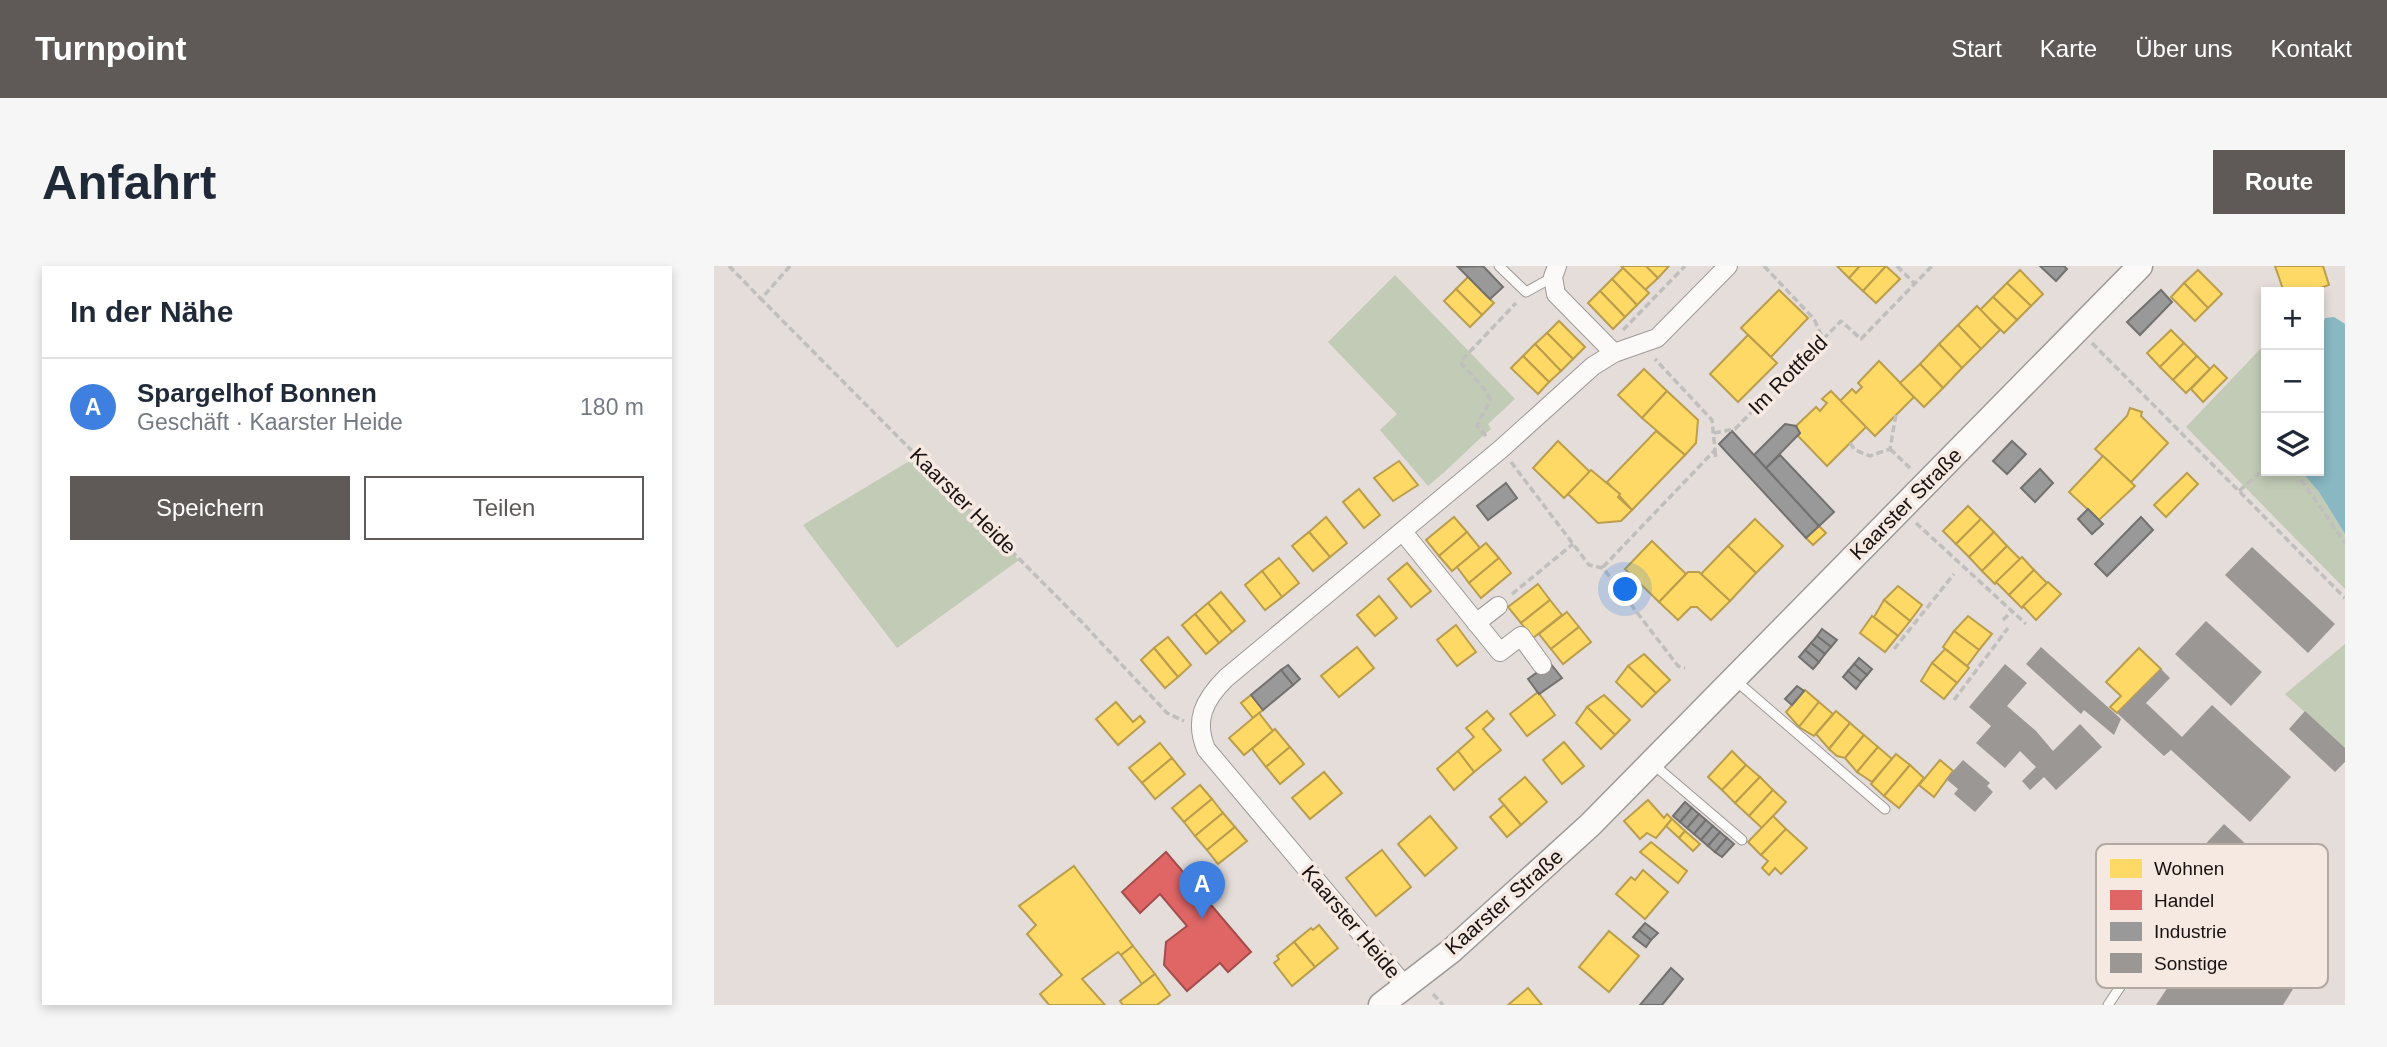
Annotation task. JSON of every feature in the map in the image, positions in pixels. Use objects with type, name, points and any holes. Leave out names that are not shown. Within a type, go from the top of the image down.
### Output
[{"type":"main road","name":"Kaarster Straße","points":[[1381,1005],[1544,869],[1652,763],[2140,266]]},
{"type":"street","points":[[1200,724],[1202,708],[1226,678],[1501,449],[1611,350],[1641,345],[1657,338],[1728,266]]},
{"type":"street","points":[[1555,272],[1556,293],[1611,350]]},
{"type":"street","points":[[1403,532],[1500,652],[1521,636],[1542,665]]},
{"type":"street","points":[[1476,623],[1498,606]]},
{"type":"street","name":"Kaarster Heide","points":[[1200,724],[1206,749],[1405,986]]},
{"type":"lane","points":[[1499,266],[1526,292],[1555,272]]},
{"type":"lane","points":[[1734,679],[1885,809]]},
{"type":"lane","points":[[1652,763],[1742,840]]},
{"type":"lane","points":[[2108,1005],[2119,988]]},
{"type":"path","name":"Kaarster Heide","points":[[729,266],[1078,618],[1167,713],[1200,724]]},
{"type":"path","points":[[761,299],[790,266]]},
{"type":"path","points":[[1611,350],[1685,266]]},
{"type":"path","points":[[1765,266],[1814,319],[1823,339]]},
{"type":"path","points":[[1897,266],[1915,284]]},
{"type":"path","name":"Im Rottfeld","points":[[1714,433],[1735,429],[1841,321],[1861,339],[1932,266]]},
{"type":"path","points":[[1526,292],[1460,362],[1486,390],[1490,400],[1476,426],[1501,449],[1589,565],[1603,568],[1678,666],[1685,668]]},
{"type":"path","points":[[2079,329],[2345,598]]},
{"type":"path","points":[[1641,345],[1712,420],[1716,460]]},
{"type":"path","points":[[1890,449],[1896,414]]},
{"type":"path","points":[[1850,443],[1855,450],[1870,456],[1890,449]]},
{"type":"path","points":[[1890,449],[1926,484]]},
{"type":"path","points":[[1603,568],[1715,450]]},
{"type":"path","points":[[2239,491],[2261,471]]},
{"type":"path","points":[[2298,476],[2345,543]]},
{"type":"path","points":[[1909,531],[1916,523],[2026,624]]},
{"type":"path","points":[[1498,606],[1573,544]]},
{"type":"path","points":[[1894,649],[1954,574]]},
{"type":"path","points":[[2003,620],[2012,611]]},
{"type":"path","points":[[1954,700],[2008,628]]},
{"type":"green space","points":[[1395,275],[1515,399],[1488,424],[1491,429],[1428,486],[1380,430],[1397,414],[1328,342]]},
{"type":"green space","points":[[2261,348],[2261,476],[2305,476],[2319,492],[2345,534],[2345,589],[2186,427]]},
{"type":"green space","points":[[916,457],[1019,560],[897,648],[803,525]]},
{"type":"green space","points":[[2345,644],[2345,749],[2285,694]]},
{"type":"water","points":[[2334,317],[2345,324],[2345,534],[2319,492],[2305,476],[2324,476],[2325,318]]},
{"type":"building: Wohnen","points":[[1621,266],[1646,266],[1658,278],[1645,290]]},
{"type":"building: Wohnen","points":[[1646,266],[1669,266],[1658,278]]},
{"type":"building: Wohnen","points":[[1837,266],[1860,266],[1849,278]]},
{"type":"building: Wohnen","points":[[1860,266],[1886,266],[1863,291],[1849,278]]},
{"type":"building: Wohnen","points":[[1886,266],[1900,279],[1876,303],[1863,291]]},
{"type":"building: Wohnen","points":[[2275,266],[2323,266],[2329,285],[2323,287],[2282,287]]},
{"type":"building: Wohnen","points":[[1623,268],[1649,293],[1637,305],[1612,279]]},
{"type":"building: Wohnen","points":[[2020,270],[2043,294],[2031,306],[2007,283]]},
{"type":"building: Wohnen","points":[[2198,270],[2222,294],[2208,308],[2184,283]]},
{"type":"building: Wohnen","points":[[1468,277],[1494,303],[1482,315],[1456,289]]},
{"type":"building: Wohnen","points":[[1612,279],[1637,305],[1625,317],[1600,291]]},
{"type":"building: Wohnen","points":[[2007,283],[2031,306],[2017,320],[1993,297]]},
{"type":"building: Wohnen","points":[[2184,283],[2208,308],[2195,321],[2171,297]]},
{"type":"building: Wohnen","points":[[1456,289],[1482,315],[1470,327],[1444,301]]},
{"type":"building: Wohnen","points":[[1779,290],[1808,318],[1771,357],[1741,328]]},
{"type":"building: Wohnen","points":[[1600,291],[1625,317],[1613,329],[1588,303]]},
{"type":"building: Wohnen","points":[[1993,297],[2017,320],[2004,333],[1980,310]]},
{"type":"building: Wohnen","points":[[1977,306],[2000,330],[1981,349],[1958,325]]},
{"type":"building: Wohnen","points":[[1559,321],[1585,347],[1573,359],[1547,333]]},
{"type":"building: Wohnen","points":[[1958,325],[1981,349],[1962,368],[1939,344]]},
{"type":"building: Wohnen","points":[[2171,330],[2184,343],[2160,367],[2147,353]]},
{"type":"building: Wohnen","points":[[1547,333],[1573,359],[1561,371],[1535,344]]},
{"type":"building: Wohnen","points":[[1748,335],[1777,363],[1738,402],[1710,374]]},
{"type":"building: Wohnen","points":[[2184,343],[2197,356],[2173,380],[2160,367]]},
{"type":"building: Wohnen","points":[[1535,344],[1561,371],[1549,382],[1523,356]]},
{"type":"building: Wohnen","points":[[1939,344],[1962,368],[1943,388],[1920,364]]},
{"type":"building: Wohnen","points":[[1523,356],[1549,382],[1538,394],[1511,368]]},
{"type":"building: Wohnen","points":[[2197,356],[2210,369],[2186,393],[2173,380]]},
{"type":"building: Wohnen","points":[[1879,361],[1914,397],[1875,436],[1840,401],[1852,389],[1856,393],[1862,387],[1858,383]]},
{"type":"building: Wohnen","points":[[1920,364],[1943,388],[1924,407],[1900,383]]},
{"type":"building: Wohnen","points":[[2214,365],[2227,378],[2203,402],[2191,389]]},
{"type":"building: Wohnen","points":[[1644,369],[1667,391],[1642,418],[1618,395]]},
{"type":"building: Wohnen","points":[[1667,391],[1698,420],[1696,443],[1685,455],[1642,418]]},
{"type":"building: Wohnen","points":[[1831,391],[1866,427],[1827,466],[1798,436],[1800,433],[1794,428],[1816,407],[1820,411],[1827,403],[1822,399]]},
{"type":"building: Wohnen","points":[[2130,408],[2142,412],[2141,416],[2168,443],[2131,482],[2095,449],[2127,416]]},
{"type":"building: Wohnen","points":[[1656,431],[1685,455],[1632,510],[1607,482]]},
{"type":"building: Wohnen","points":[[1558,441],[1590,472],[1564,498],[1533,468]]},
{"type":"building: Wohnen","points":[[2103,456],[2135,486],[2099,520],[2069,492]]},
{"type":"building: Wohnen","points":[[1399,461],[1418,485],[1393,501],[1374,478]]},
{"type":"building: Wohnen","points":[[1591,470],[1620,494],[1618,497],[1632,510],[1621,521],[1598,523],[1568,494]]},
{"type":"building: Wohnen","points":[[2187,473],[2198,484],[2166,517],[2154,505]]},
{"type":"building: Wohnen","points":[[1359,489],[1380,515],[1364,528],[1343,502]]},
{"type":"building: Wohnen","points":[[1968,506],[1981,519],[1956,544],[1943,531]]},
{"type":"building: Wohnen","points":[[1326,517],[1347,543],[1330,557],[1309,532]]},
{"type":"building: Wohnen","points":[[1454,517],[1467,532],[1439,556],[1426,540]]},
{"type":"building: Wohnen","points":[[1755,519],[1783,546],[1756,573],[1728,546]]},
{"type":"building: Wohnen","points":[[1981,519],[1994,532],[1969,557],[1956,544]]},
{"type":"building: Wohnen","points":[[1819,526],[1826,533],[1813,545],[1806,538]]},
{"type":"building: Wohnen","points":[[1309,532],[1330,557],[1313,571],[1292,546]]},
{"type":"building: Wohnen","points":[[1467,532],[1480,548],[1452,571],[1439,556]]},
{"type":"building: Wohnen","points":[[1994,532],[2007,546],[1982,571],[1969,557]]},
{"type":"building: Wohnen","points":[[1652,541],[1686,574],[1659,602],[1625,569]]},
{"type":"building: Wohnen","points":[[1486,543],[1499,558],[1469,583],[1457,567]]},
{"type":"building: Wohnen","points":[[1728,546],[1756,573],[1730,601],[1701,574]]},
{"type":"building: Wohnen","points":[[2007,546],[2020,559],[1995,584],[1982,571]]},
{"type":"building: Wohnen","points":[[2022,557],[2034,570],[2009,595],[1996,582]]},
{"type":"building: Wohnen","points":[[1279,558],[1299,583],[1282,597],[1262,571]]},
{"type":"building: Wohnen","points":[[1499,558],[1511,573],[1481,598],[1469,583]]},
{"type":"building: Wohnen","points":[[1407,563],[1431,591],[1411,607],[1388,579]]},
{"type":"building: Wohnen","points":[[2034,570],[2047,583],[2022,608],[2009,595]]},
{"type":"building: Wohnen","points":[[1262,571],[1282,597],[1265,610],[1245,585]]},
{"type":"building: Wohnen","points":[[1688,572],[1699,572],[1730,601],[1711,620],[1697,607],[1691,607],[1678,620],[1659,602]]},
{"type":"building: Wohnen","points":[[2048,582],[2061,594],[2036,620],[2023,606]]},
{"type":"building: Wohnen","points":[[1538,584],[1550,600],[1521,623],[1508,607]]},
{"type":"building: Wohnen","points":[[1898,586],[1922,605],[1910,621],[1884,600]]},
{"type":"building: Wohnen","points":[[1221,592],[1245,621],[1232,632],[1208,603]]},
{"type":"building: Wohnen","points":[[1379,596],[1397,618],[1375,636],[1357,615]]},
{"type":"building: Wohnen","points":[[1550,600],[1562,615],[1533,638],[1521,623]]},
{"type":"building: Wohnen","points":[[1884,600],[1910,621],[1898,636],[1874,617]]},
{"type":"building: Wohnen","points":[[1208,603],[1232,632],[1219,643],[1195,614]]},
{"type":"building: Wohnen","points":[[1567,612],[1579,627],[1551,649],[1539,634]]},
{"type":"building: Wohnen","points":[[1195,614],[1219,643],[1206,654],[1182,625]]},
{"type":"building: Wohnen","points":[[1872,616],[1898,636],[1885,652],[1860,633]]},
{"type":"building: Wohnen","points":[[1968,616],[1992,634],[1979,650],[1954,631]]},
{"type":"building: Wohnen","points":[[1456,625],[1476,652],[1457,666],[1437,640]]},
{"type":"building: Wohnen","points":[[1579,627],[1591,642],[1563,664],[1551,649]]},
{"type":"building: Wohnen","points":[[1954,631],[1979,650],[1967,666],[1943,647]]},
{"type":"building: Wohnen","points":[[1168,637],[1191,665],[1178,677],[1154,648]]},
{"type":"building: Wohnen","points":[[1357,647],[1374,668],[1339,697],[1321,676]]},
{"type":"building: Wohnen","points":[[1154,648],[1178,677],[1165,688],[1141,660]]},
{"type":"building: Wohnen","points":[[2139,648],[2161,669],[2117,713],[2110,707],[2121,696],[2106,682]]},
{"type":"building: Wohnen","points":[[1945,649],[1969,668],[1957,683],[1932,663]]},
{"type":"building: Wohnen","points":[[1644,654],[1670,680],[1656,693],[1628,666]]},
{"type":"building: Wohnen","points":[[1932,663],[1957,683],[1944,699],[1921,681]]},
{"type":"building: Wohnen","points":[[1628,666],[1656,693],[1642,707],[1616,682]]},
{"type":"building: Wohnen","points":[[1805,690],[1819,702],[1799,727],[1786,712]]},
{"type":"building: Wohnen","points":[[1538,692],[1555,715],[1527,736],[1510,714]]},
{"type":"building: Wohnen","points":[[1251,695],[1263,710],[1253,718],[1241,703]]},
{"type":"building: Wohnen","points":[[1604,695],[1630,720],[1615,735],[1587,707]]},
{"type":"building: Wohnen","points":[[1116,702],[1133,722],[1140,716],[1145,722],[1118,745],[1096,719]]},
{"type":"building: Wohnen","points":[[1819,702],[1833,714],[1814,736],[1799,727]]},
{"type":"building: Wohnen","points":[[1587,707],[1615,735],[1601,749],[1576,723]]},
{"type":"building: Wohnen","points":[[1487,711],[1494,719],[1483,729],[1501,750],[1474,772],[1458,751],[1474,737],[1466,728]]},
{"type":"building: Wohnen","points":[[1836,711],[1850,723],[1829,749],[1816,734]]},
{"type":"building: Wohnen","points":[[1259,713],[1273,731],[1244,755],[1229,738]]},
{"type":"building: Wohnen","points":[[1850,723],[1864,735],[1845,758],[1837,756],[1829,749]]},
{"type":"building: Wohnen","points":[[1275,729],[1290,747],[1266,767],[1252,749]]},
{"type":"building: Wohnen","points":[[1864,735],[1878,747],[1857,772],[1845,758]]},
{"type":"building: Wohnen","points":[[1564,742],[1584,766],[1562,784],[1543,760]]},
{"type":"building: Wohnen","points":[[1160,743],[1172,758],[1142,783],[1129,768]]},
{"type":"building: Wohnen","points":[[1290,747],[1304,764],[1280,784],[1266,767]]},
{"type":"building: Wohnen","points":[[1878,747],[1892,759],[1872,782],[1857,772]]},
{"type":"building: Wohnen","points":[[1458,751],[1474,772],[1454,790],[1437,769]]},
{"type":"building: Wohnen","points":[[1732,751],[1746,765],[1722,790],[1708,777]]},
{"type":"building: Wohnen","points":[[1896,754],[1910,765],[1884,796],[1871,784]]},
{"type":"building: Wohnen","points":[[1172,758],[1185,774],[1155,799],[1142,783]]},
{"type":"building: Wohnen","points":[[1940,760],[1953,771],[1934,797],[1919,785]]},
{"type":"building: Wohnen","points":[[1746,765],[1760,777],[1735,803],[1722,790]]},
{"type":"building: Wohnen","points":[[1910,765],[1924,778],[1899,808],[1884,796]]},
{"type":"building: Wohnen","points":[[1324,772],[1342,793],[1310,819],[1292,798]]},
{"type":"building: Wohnen","points":[[1525,777],[1547,802],[1521,825],[1499,799]]},
{"type":"building: Wohnen","points":[[1760,777],[1773,790],[1749,816],[1735,803]]},
{"type":"building: Wohnen","points":[[1200,785],[1212,799],[1184,822],[1172,808]]},
{"type":"building: Wohnen","points":[[1773,790],[1786,802],[1762,828],[1749,816]]},
{"type":"building: Wohnen","points":[[1212,799],[1223,813],[1195,836],[1184,822]]},
{"type":"building: Wohnen","points":[[1648,800],[1664,818],[1667,814],[1672,819],[1656,838],[1647,833],[1640,839],[1624,821]]},
{"type":"building: Wohnen","points":[[1504,805],[1521,825],[1507,837],[1490,817]]},
{"type":"building: Wohnen","points":[[1223,813],[1235,827],[1207,850],[1195,836]]},
{"type":"building: Wohnen","points":[[1430,816],[1457,848],[1425,876],[1398,844]]},
{"type":"building: Wohnen","points":[[1773,816],[1786,829],[1761,855],[1748,842]]},
{"type":"building: Wohnen","points":[[1672,819],[1685,831],[1679,838],[1666,826]]},
{"type":"building: Wohnen","points":[[1235,827],[1247,841],[1218,864],[1207,850]]},
{"type":"building: Wohnen","points":[[1786,829],[1807,848],[1781,874],[1775,868],[1769,875],[1762,868],[1768,861],[1761,855]]},
{"type":"building: Wohnen","points":[[1685,831],[1700,844],[1693,851],[1679,838]]},
{"type":"building: Wohnen","points":[[1651,842],[1687,871],[1678,883],[1640,852]]},
{"type":"building: Wohnen","points":[[1382,850],[1411,887],[1376,916],[1346,878]]},
{"type":"building: Wohnen","points":[[1074,866],[1133,946],[1121,955],[1118,952],[1082,979],[1105,1005],[1049,1005],[1040,994],[1062,975],[1027,934],[1036,925],[1019,906]]},
{"type":"building: Wohnen","points":[[1643,870],[1668,892],[1645,919],[1616,894],[1631,877],[1635,880]]},
{"type":"building: Wohnen","points":[[1319,925],[1338,948],[1315,967],[1294,942]]},
{"type":"building: Wohnen","points":[[1609,931],[1639,956],[1609,992],[1579,967]]},
{"type":"building: Wohnen","points":[[1294,942],[1315,967],[1292,986],[1274,963],[1279,959],[1277,956]]},
{"type":"building: Wohnen","points":[[1133,946],[1155,974],[1142,984],[1121,955]]},
{"type":"building: Wohnen","points":[[1155,974],[1170,995],[1157,1005],[1123,1005],[1120,1001]]},
{"type":"building: Wohnen","points":[[1528,988],[1542,1005],[1508,1005]]},
{"type":"building: Handel","points":[[1166,852],[1251,952],[1228,972],[1220,963],[1187,991],[1164,965],[1166,942],[1187,926],[1160,894],[1140,913],[1122,892]]},
{"type":"building: Industrie","points":[[1483,266],[1503,287],[1490,299],[1458,267]]},
{"type":"building: Industrie","points":[[2040,266],[2064,266],[2067,269],[2056,281]]},
{"type":"building: Industrie","points":[[2161,290],[2172,302],[2140,335],[2127,322]]},
{"type":"building: Industrie","points":[[1785,424],[1796,426],[1800,433],[1766,468],[1754,455]]},
{"type":"building: Industrie","points":[[1732,431],[1819,526],[1806,538],[1719,444]]},
{"type":"building: Industrie","points":[[2012,441],[2026,454],[2007,474],[1993,461]]},
{"type":"building: Industrie","points":[[1780,455],[1834,512],[1819,526],[1766,468]]},
{"type":"building: Industrie","points":[[2040,469],[2053,483],[2035,502],[2021,488]]},
{"type":"building: Industrie","points":[[1506,483],[1517,498],[1488,520],[1477,506]]},
{"type":"building: Industrie","points":[[2088,509],[2103,524],[2092,534],[2078,519]]},
{"type":"building: Industrie","points":[[2141,517],[2153,530],[2107,576],[2095,564]]},
{"type":"building: Industrie","points":[[1822,629],[1837,640],[1831,647],[1817,636]]},
{"type":"building: Industrie","points":[[1817,636],[1831,647],[1825,654],[1811,643]]},
{"type":"building: Industrie","points":[[1811,643],[1825,654],[1819,662],[1805,650]]},
{"type":"building: Industrie","points":[[1805,650],[1819,662],[1813,669],[1799,657]]},
{"type":"building: Industrie","points":[[1859,658],[1872,669],[1867,675],[1854,664]]},
{"type":"building: Industrie","points":[[1550,663],[1562,678],[1539,694],[1528,679]]},
{"type":"building: Industrie","points":[[1854,664],[1867,675],[1861,682],[1848,671]]},
{"type":"building: Industrie","points":[[1288,665],[1300,679],[1293,685],[1281,670]]},
{"type":"building: Industrie","points":[[1281,670],[1293,685],[1263,710],[1251,695]]},
{"type":"building: Industrie","points":[[1848,671],[1861,682],[1856,689],[1843,677]]},
{"type":"building: Industrie","points":[[1797,686],[1804,691],[1792,705],[1785,699]]},
{"type":"building: Industrie","points":[[1685,802],[1692,808],[1680,822],[1673,816]]},
{"type":"building: Industrie","points":[[1692,808],[1699,814],[1687,828],[1680,822]]},
{"type":"building: Industrie","points":[[1699,814],[1706,820],[1694,834],[1687,828]]},
{"type":"building: Industrie","points":[[1706,820],[1713,826],[1701,840],[1694,834]]},
{"type":"building: Industrie","points":[[1713,826],[1720,832],[1708,846],[1701,840]]},
{"type":"building: Industrie","points":[[1720,832],[1727,838],[1715,852],[1708,846]]},
{"type":"building: Industrie","points":[[1727,838],[1734,844],[1722,857],[1715,852]]},
{"type":"building: Industrie","points":[[1645,923],[1658,933],[1651,940],[1639,930]]},
{"type":"building: Industrie","points":[[1639,930],[1651,940],[1646,947],[1633,937]]},
{"type":"building: Industrie","points":[[1671,968],[1683,979],[1662,1005],[1640,1005]]},
{"type":"building: Sonstige","points":[[2252,547],[2335,624],[2308,653],[2225,575]]},
{"type":"building: Sonstige","points":[[2206,621],[2262,672],[2231,706],[2175,654]]},
{"type":"building: Sonstige","points":[[2041,647],[2121,719],[2114,735],[2084,710],[2081,714],[2026,664]]},
{"type":"building: Sonstige","points":[[2005,664],[2027,683],[2007,706],[2036,731],[2053,751],[2080,724],[2102,747],[2056,790],[2044,777],[2030,790],[2022,781],[2036,767],[2020,751],[2005,768],[1976,743],[1991,726],[1969,707]]},
{"type":"building: Sonstige","points":[[2161,669],[2170,678],[2146,703],[2182,737],[2212,705],[2291,777],[2250,822],[2171,750],[2164,756],[2117,713]]},
{"type":"building: Sonstige","points":[[2305,711],[2345,748],[2345,762],[2335,772],[2289,729]]},
{"type":"building: Sonstige","points":[[1963,760],[1990,783],[1987,786],[1993,792],[1975,812],[1954,794],[1958,789],[1946,779]]},
{"type":"building: Sonstige","points":[[2224,824],[2246,844],[2206,844]]},
{"type":"building: Sonstige","points":[[2167,988],[2293,989],[2283,1005],[2156,1005]]},
{"type":"place","name":"Spargelhof Bonnen","points":[[1202,919]]}]
